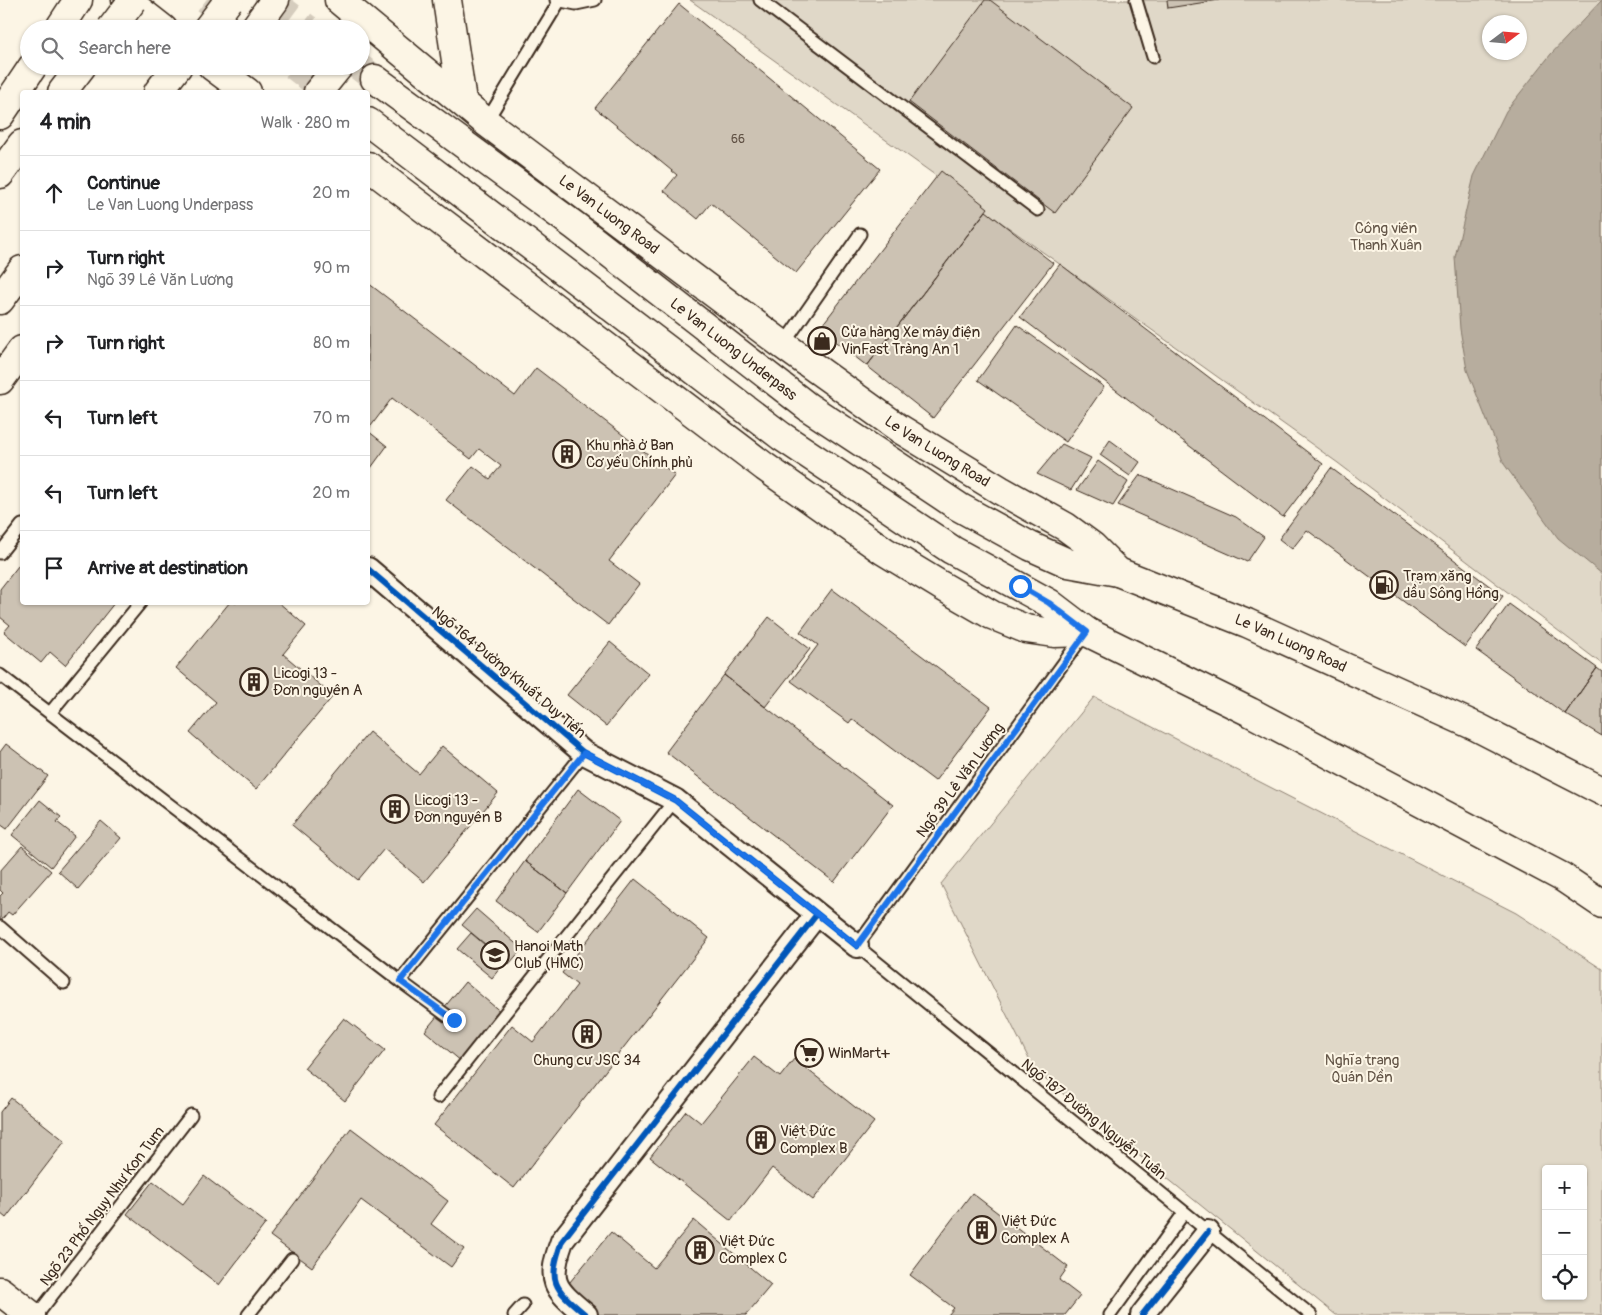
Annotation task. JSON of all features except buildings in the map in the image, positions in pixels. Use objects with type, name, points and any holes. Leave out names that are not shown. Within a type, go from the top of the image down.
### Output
[{"type":"main road","points":[[65,20],[78,0]]},
{"type":"main road","points":[[126,0],[152,20]]},
{"type":"main road","points":[[118,20],[133,0]]},
{"type":"main road","points":[[214,20],[228,0]]},
{"type":"main road","points":[[261,20],[275,0]]},
{"type":"main road","name":"Le Van Luong Road","points":[[339,0],[356,20]]},
{"type":"main road","points":[[447,0],[462,101]]},
{"type":"main road","name":"Le Van Luong Road","points":[[370,34],[462,101],[486,122],[783,345],[900,429],[1000,490],[1066,527],[1092,546],[1118,572],[1247,623],[1468,723],[1602,791]]},
{"type":"main road","points":[[0,115],[27,75]]},
{"type":"main road","points":[[64,90],[75,75]]},
{"type":"main road","points":[[160,90],[171,75]]},
{"type":"main road","points":[[219,75],[244,90]]},
{"type":"main road","points":[[320,90],[332,75]]},
{"type":"main road","name":"Le Van Luong Underpass","points":[[375,79],[575,226],[808,407],[928,487],[967,512],[1068,563],[1118,572]]},
{"type":"main road","points":[[370,124],[781,436],[952,550],[1049,603],[1087,632],[1250,712],[1562,877],[1602,904]]},
{"type":"main road","points":[[0,174],[20,147]]},
{"type":"main road","points":[[370,168],[765,467],[884,551],[992,615],[1026,629],[1054,633],[1087,632]]},
{"type":"main road","points":[[0,300],[20,273]]},
{"type":"main road","points":[[0,380],[20,353]]},
{"type":"main road","points":[[0,1290],[30,1315]]},
{"type":"street","name":"Ngõ 164 Đường Khuất Duy Tiến","points":[[370,570],[584,753],[675,800],[857,946]]},
{"type":"street","points":[[586,1315],[565,1298],[556,1284],[553,1273],[562,1241],[817,914]]},
{"type":"street","points":[[1142,1315],[1208,1232]]},
{"type":"lane","points":[[486,122],[557,1],[576,4],[594,0]]},
{"type":"lane","points":[[760,0],[1038,210]]},
{"type":"lane","points":[[1136,0],[1153,58]]},
{"type":"lane","points":[[783,345],[860,234]]},
{"type":"lane","points":[[0,553],[20,528]]},
{"type":"lane","points":[[50,713],[138,605]]},
{"type":"lane","name":"Ngõ 39 Lê Văn Lương","points":[[857,946],[1087,632]]},
{"type":"lane","points":[[0,675],[400,981],[454,1020]]},
{"type":"lane","points":[[400,981],[584,753]]},
{"type":"lane","points":[[438,1097],[675,800]]},
{"type":"lane","points":[[0,928],[64,983]]},
{"type":"lane","name":"Ngõ 187 Đường Nguyễn Tuân","points":[[857,946],[1311,1315]]},
{"type":"lane","name":"Ngõ 23 Phố Ngụy Như Kon Tum","points":[[37,1315],[191,1115]]},
{"type":"lane","points":[[1110,1315],[1184,1213]]},
{"type":"lane","points":[[248,1315],[292,1259]]},
{"type":"lane","points":[[514,1315],[523,1305]]},
{"type":"green space","name":"Công viên Thanh Xuân","points":[[690,0],[1602,0],[1602,664],[1338,463]]},
{"type":"green space","name":"Nghĩa trang Quán Dền","points":[[1094,697],[1516,913],[1602,969],[1602,1315],[1336,1315],[1035,1071],[941,884]]},
{"type":"shaded area","points":[[1602,0],[1602,574],[1558,538],[1504,464],[1467,370],[1460,329],[1455,257],[1474,176],[1506,111],[1551,54]]},
{"type":"tunnel","points":[[206,0],[232,20]]},
{"type":"tunnel","points":[[269,0],[296,20]]},
{"type":"tunnel","points":[[306,75],[325,90]]},
{"type":"tunnel","points":[[370,75],[375,79]]},
{"type":"cycle path","points":[[370,571],[584,753],[675,800],[857,946]]},
{"type":"cycle path","points":[[586,1315],[560,1291],[556,1284],[555,1266],[562,1241],[817,914]]},
{"type":"cycle path","points":[[1142,1315],[1208,1232]]},
{"type":"place","name":"Cửa hàng Xe máy điện VinFast Tràng An 1","points":[[822,341]]},
{"type":"place","name":"Khu nhà ở Ban Cơ yếu Chính phủ","points":[[567,454]]},
{"type":"place","name":"Trạm xăng dầu Sông Hồng","points":[[1384,585]]},
{"type":"place","name":"Licogi 13 - Đơn nguyên A","points":[[254,682]]},
{"type":"place","name":"Licogi 13 - Đơn nguyên B","points":[[395,809]]},
{"type":"place","name":"Hanoi Math Club (HMC)","points":[[495,955]]},
{"type":"place","name":"Chung cư JSC 34","points":[[587,1034]]},
{"type":"place","name":"WinMart+","points":[[809,1053]]},
{"type":"place","name":"Việt Đức Complex B","points":[[761,1140]]},
{"type":"place","name":"Việt Đức Complex A","points":[[982,1230]]},
{"type":"place","name":"Việt Đức Complex C","points":[[700,1250]]},
{"type":"route","points":[[454,1020],[400,981],[584,753],[675,800],[857,946],[1087,632],[1049,603],[1020,586]]}]
